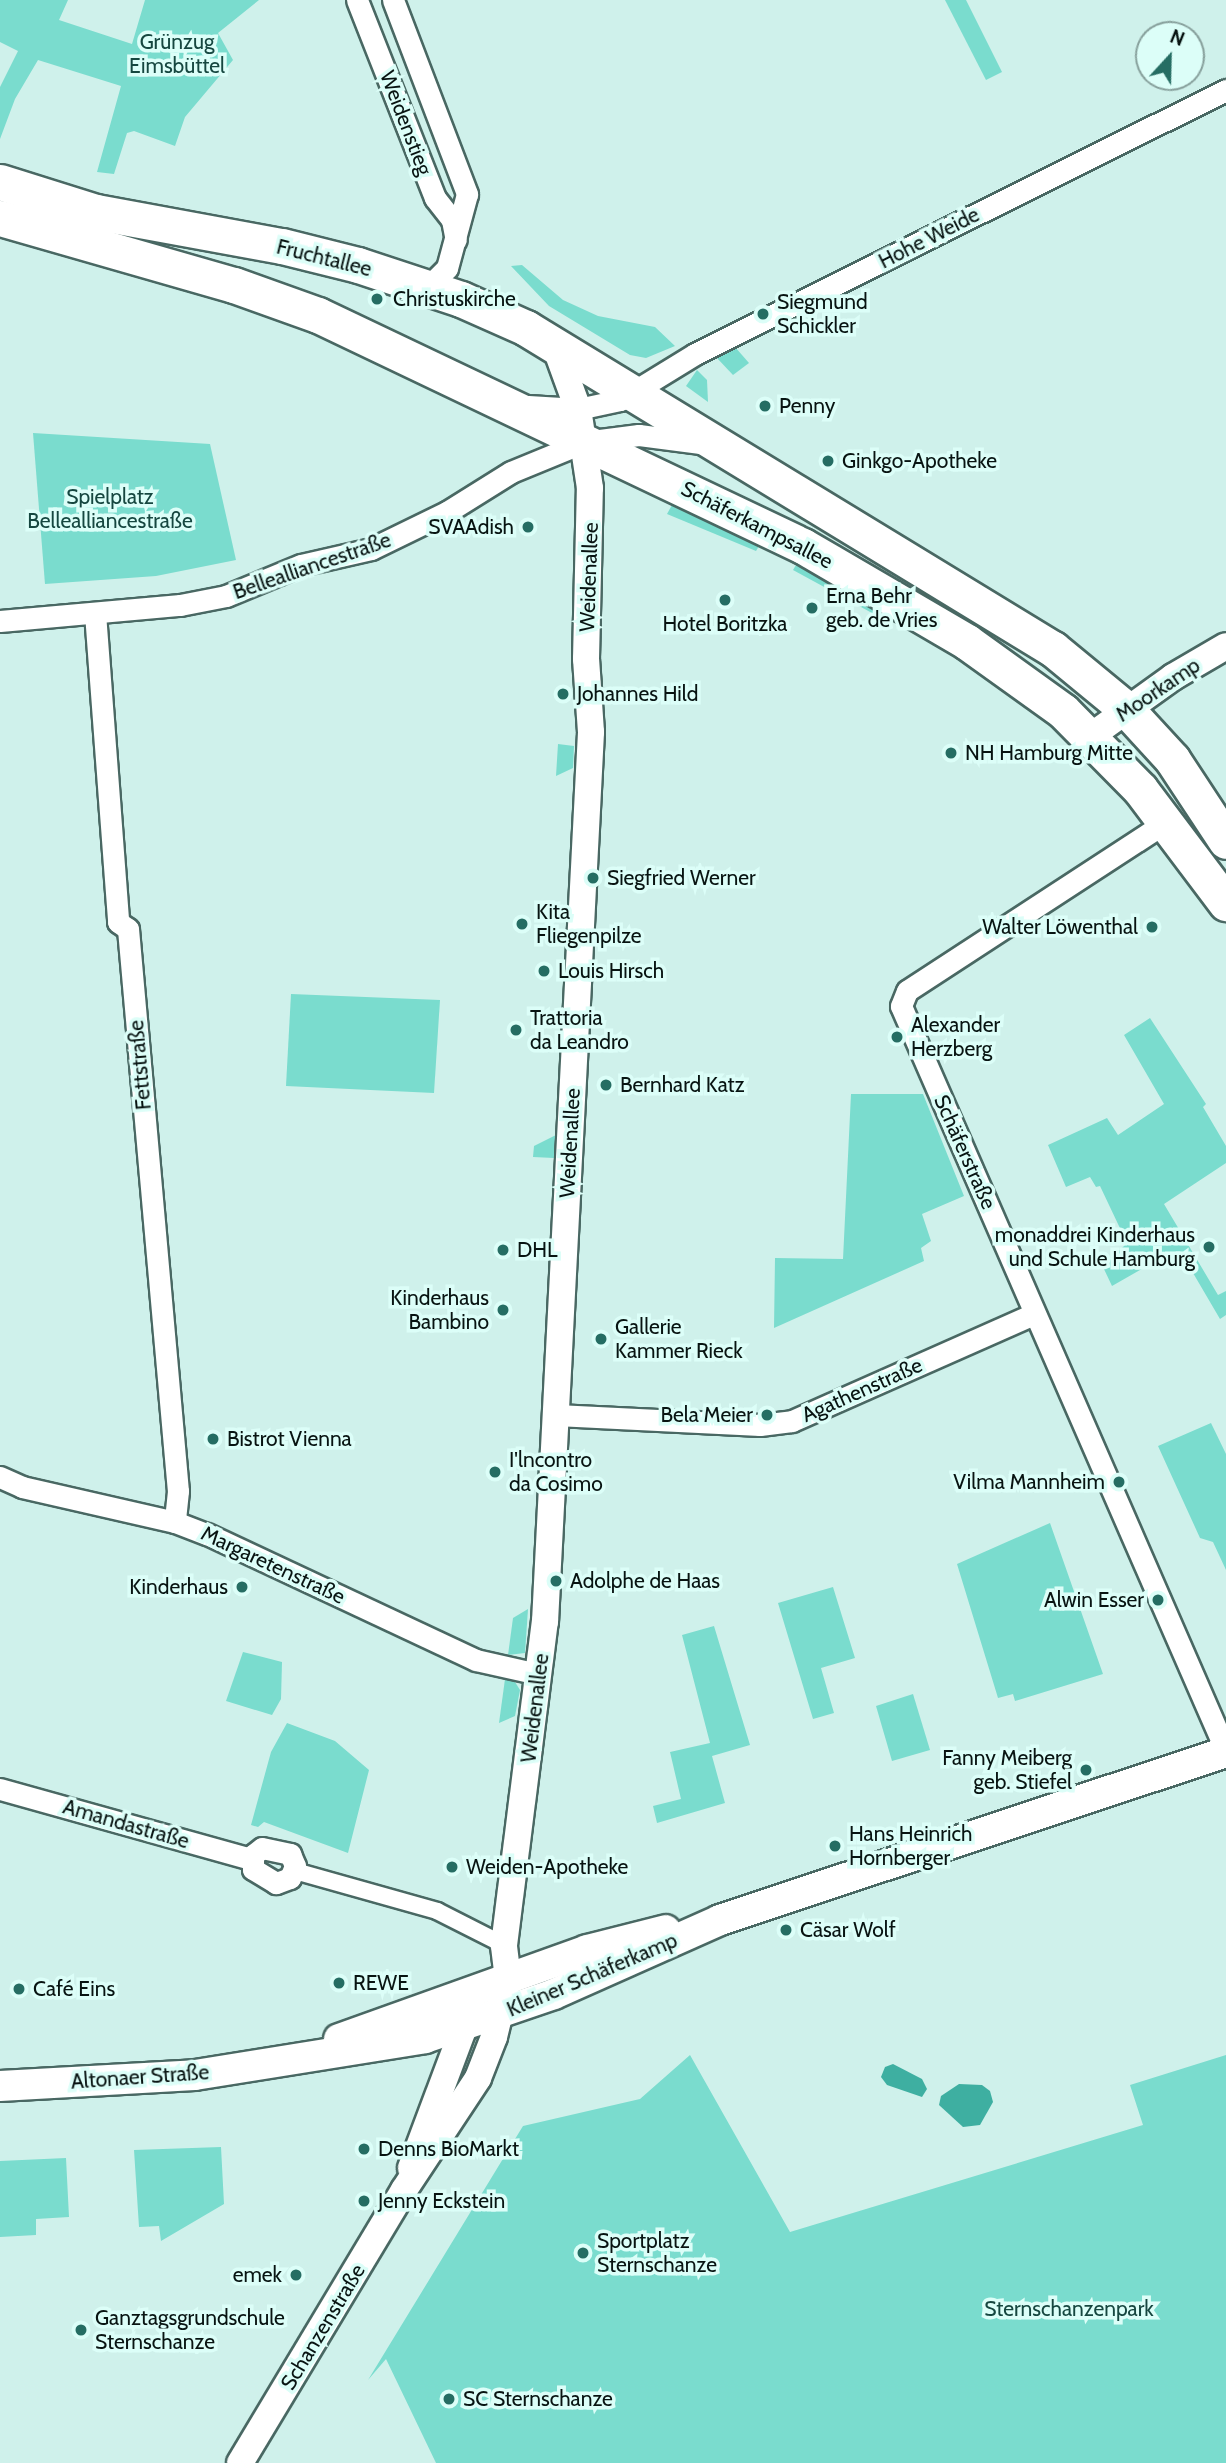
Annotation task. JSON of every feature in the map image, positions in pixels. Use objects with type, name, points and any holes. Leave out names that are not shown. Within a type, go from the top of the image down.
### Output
[{"type":"main road","name":"Fruchtallee","points":[[0,182],[96,212],[282,246],[420,285],[496,314],[554,343],[635,391]]},
{"type":"main road","points":[[0,218],[266,295],[481,391],[581,425]]},
{"type":"main road","name":"Schäferkampsallee","points":[[635,391],[1053,649],[1127,710],[1172,759],[1226,841]]},
{"type":"main road","name":"Schäferkampsallee","points":[[581,425],[889,594],[1008,670],[1091,736],[1166,822],[1226,903]]},
{"type":"main road","name":"Kleiner Schäferkamp","points":[[464,2026],[544,1998],[720,1920],[1226,1752]]},
{"type":"main road","name":"Kleiner Schäferkamp","points":[[508,1979],[622,1940],[720,1920]]},
{"type":"main road","name":"Altonaer Straße","points":[[279,2060],[508,1979]]},
{"type":"main road","name":"Altonaer Straße","points":[[0,2086],[195,2075],[279,2060],[382,2048],[464,2026]]},
{"type":"street","name":"Weidenstieg","points":[[357,0],[435,198],[452,220],[456,242]]},
{"type":"street","name":"Weidenstieg","points":[[393,0],[465,186],[466,202],[456,242],[444,273],[420,285]]},
{"type":"street","name":"Hohe Weide","points":[[635,391],[695,354],[1226,90]]},
{"type":"street","name":"Weidenallee","points":[[501,2014],[508,1979],[504,1945],[538,1674],[556,1415],[591,732],[586,659],[592,521],[581,425],[554,343]]},
{"type":"street","points":[[581,425],[607,405],[635,391]]},
{"type":"street","name":"Bellealliancestraße","points":[[0,621],[95,613],[226,596],[301,565],[371,549],[447,512],[581,425],[726,449]]},
{"type":"street","name":"Fettstraße","points":[[95,613],[118,922],[128,929],[176,1465],[175,1522]]},
{"type":"street","name":"Moorkamp","points":[[1091,736],[1226,646]]},
{"type":"street","name":"Schäferstraße","points":[[1166,822],[1138,844],[907,991],[901,1006],[1226,1752]]},
{"type":"street","name":"Agathenstraße","points":[[556,1415],[760,1425],[792,1421],[1033,1314]]},
{"type":"street","name":"Margaretenstraße","points":[[0,1477],[22,1487],[175,1522],[476,1660],[538,1674]]},
{"type":"street","name":"Amandastraße","points":[[0,1789],[251,1859],[256,1872],[276,1883],[287,1881],[295,1871],[437,1911],[504,1945]]},
{"type":"street","name":"Weidenallee","points":[[480,1990],[504,1945]]},
{"type":"street","name":"Schanzenstraße","points":[[404,2190],[426,2117],[480,1990]]},
{"type":"street","points":[[478,2078],[544,1998]]},
{"type":"street","name":"Schanzenstraße","points":[[248,2461],[404,2190],[478,2078],[501,2014]]},
{"type":"green space","name":"Grünzug Eimsbüttel","points":[[0,0],[68,0],[59,20],[132,44],[145,0],[259,0],[218,33],[233,60],[185,117],[175,146],[134,131],[127,133],[114,174],[97,172],[121,86],[38,60],[15,99],[0,139],[0,87],[18,51],[0,42]]},
{"type":"green space","points":[[945,0],[966,0],[1002,72],[986,80]]},
{"type":"green space","points":[[522,265],[563,300],[598,316],[655,327],[675,346],[646,358],[630,355],[549,306],[511,266]]},
{"type":"green space","points":[[735,347],[749,363],[733,375],[716,357]]},
{"type":"green space","points":[[697,370],[707,380],[708,402],[686,386]]},
{"type":"green space","name":"Spielplatz Bellealliancestraße","points":[[33,433],[210,444],[236,560],[156,576],[45,584]]},
{"type":"green space","points":[[672,505],[759,546],[756,551],[667,514]]},
{"type":"green space","points":[[796,565],[886,614],[883,619],[793,570]]},
{"type":"green space","points":[[558,744],[574,746],[573,768],[556,776]]},
{"type":"green space","points":[[291,994],[440,1000],[434,1093],[286,1086]]},
{"type":"green space","points":[[1150,1018],[1206,1104],[1203,1107],[1226,1146],[1226,1163],[1164,1204],[1218,1295],[1226,1291],[1226,1315],[1220,1319],[1186,1261],[1178,1265],[1168,1254],[1112,1286],[1103,1267],[1127,1243],[1100,1186],[1096,1187],[1090,1177],[1066,1187],[1048,1145],[1107,1118],[1118,1135],[1164,1104],[1124,1035]]},
{"type":"green space","points":[[851,1094],[923,1094],[964,1196],[922,1214],[931,1241],[921,1248],[924,1261],[774,1328],[775,1258],[843,1259]]},
{"type":"green space","points":[[556,1135],[554,1158],[533,1157],[534,1146]]},
{"type":"green space","points":[[1211,1423],[1226,1454],[1226,1570],[1213,1542],[1200,1538],[1158,1446]]},
{"type":"green space","points":[[1050,1523],[1103,1674],[1015,1701],[1013,1694],[998,1698],[957,1564]]},
{"type":"green space","points":[[833,1587],[855,1658],[821,1668],[834,1713],[813,1719],[778,1603]]},
{"type":"green space","points":[[528,1609],[525,1653],[508,1655],[513,1618]]},
{"type":"green space","points":[[714,1626],[750,1745],[712,1756],[725,1803],[657,1823],[653,1806],[681,1799],[670,1752],[710,1743],[682,1635]]},
{"type":"green space","points":[[243,1652],[282,1662],[281,1699],[272,1715],[226,1701]]},
{"type":"green space","points":[[505,1679],[515,1682],[520,1690],[515,1716],[499,1723]]},
{"type":"green space","points":[[913,1694],[930,1750],[892,1761],[876,1706]]},
{"type":"green space","points":[[287,1723],[335,1741],[369,1770],[348,1853],[264,1822],[258,1827],[251,1825],[271,1752]]},
{"type":"green space","name":"Sternschanzenpark","points":[[690,2055],[790,2232],[1143,2125],[1130,2085],[1226,2055],[1226,2463],[436,2463],[386,2359],[368,2380],[523,2126],[640,2099]]},
{"type":"green space","points":[[221,2147],[224,2204],[161,2241],[159,2226],[139,2227],[134,2150]]},
{"type":"green space","points":[[66,2158],[69,2217],[36,2219],[36,2235],[0,2237],[0,2161]]},
{"type":"shaded area","points":[[893,2064],[922,2079],[927,2089],[922,2097],[887,2085],[881,2077],[885,2067]]},
{"type":"shaded area","points":[[959,2084],[982,2085],[990,2091],[993,2102],[980,2125],[963,2127],[939,2105],[941,2096]]},
{"type":"place","name":"Christuskirche","points":[[377,299]]},
{"type":"place","name":"Siegmund Schickler","points":[[763,314]]},
{"type":"place","name":"Penny","points":[[765,406]]},
{"type":"place","name":"Ginkgo-Apotheke","points":[[828,461]]},
{"type":"place","name":"SVAAdish","points":[[528,527]]},
{"type":"place","name":"Hotel Boritzka","points":[[725,600]]},
{"type":"place","name":"Erna Behr geb. de Vries","points":[[812,608]]},
{"type":"place","name":"Johannes Hild","points":[[563,694]]},
{"type":"place","name":"NH Hamburg Mitte","points":[[951,753]]},
{"type":"place","name":"Siegfried Werner","points":[[593,878]]},
{"type":"place","name":"Kita Fliegenpilze","points":[[522,924]]},
{"type":"place","name":"Walter Löwenthal","points":[[1152,927]]},
{"type":"place","name":"Louis Hirsch","points":[[544,971]]},
{"type":"place","name":"Trattoria da Leandro","points":[[516,1030]]},
{"type":"place","name":"Alexander Herzberg","points":[[897,1037]]},
{"type":"place","name":"Bernhard Katz","points":[[606,1085]]},
{"type":"place","name":"monaddrei Kinderhaus und Schule Hamburg","points":[[1209,1247]]},
{"type":"place","name":"DHL","points":[[503,1250]]},
{"type":"place","name":"Kinderhaus Bambino","points":[[503,1310]]},
{"type":"place","name":"Gallerie Kammer Rieck","points":[[601,1339]]},
{"type":"place","name":"Bela Meier","points":[[767,1415]]},
{"type":"place","name":"Bistrot Vienna","points":[[213,1439]]},
{"type":"place","name":"I'lncontro da Cosimo","points":[[495,1472]]},
{"type":"place","name":"Vilma Mannheim","points":[[1119,1482]]},
{"type":"place","name":"Adolphe de Haas","points":[[556,1581]]},
{"type":"place","name":"Kinderhaus","points":[[242,1587]]},
{"type":"place","name":"Alwin Esser","points":[[1158,1600]]},
{"type":"place","name":"Fanny Meiberg geb. Stiefel","points":[[1086,1770]]},
{"type":"place","name":"Hans Heinrich Hornberger","points":[[835,1846]]},
{"type":"place","name":"Weiden-Apotheke","points":[[452,1867]]},
{"type":"place","name":"Cäsar Wolf","points":[[786,1930]]},
{"type":"place","name":"REWE","points":[[339,1983]]},
{"type":"place","name":"Café Eins","points":[[19,1989]]},
{"type":"place","name":"Denns BioMarkt","points":[[364,2149]]},
{"type":"place","name":"Jenny Eckstein","points":[[364,2201]]},
{"type":"place","name":"Sportplatz Sternschanze","points":[[583,2253]]},
{"type":"place","name":"emek","points":[[296,2275]]},
{"type":"place","name":"Ganztagsgrundschule Sternschanze","points":[[81,2330]]},
{"type":"place","name":"SC Sternschanze","points":[[449,2399]]}]
